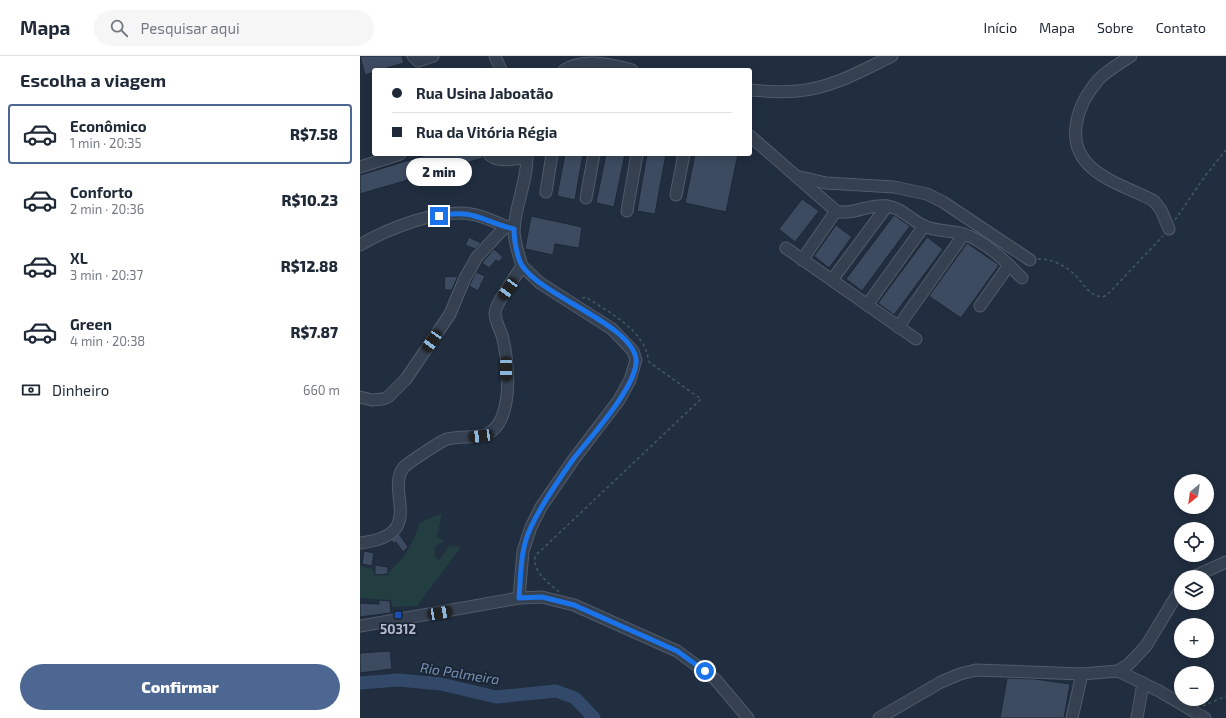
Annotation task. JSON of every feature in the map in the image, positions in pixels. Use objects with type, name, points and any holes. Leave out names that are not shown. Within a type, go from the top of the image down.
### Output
[{"type":"street","points":[[413,56],[418,61],[433,56]]},
{"type":"street","points":[[495,56],[500,68]]},
{"type":"street","points":[[752,90],[796,91],[813,89],[857,73],[892,56]]},
{"type":"street","points":[[1131,56],[1100,78],[1088,93],[1078,112],[1075,124],[1077,146],[1082,158],[1092,168],[1154,201],[1169,230]]},
{"type":"street","points":[[570,68],[584,63],[595,63],[621,68]]},
{"type":"street","points":[[752,138],[836,211],[848,212],[887,206],[904,212],[924,226],[964,234],[985,246],[1010,265],[1022,278]]},
{"type":"street","points":[[360,167],[394,156]]},
{"type":"street","points":[[491,156],[493,159],[500,160],[527,156],[510,228],[522,266],[540,283],[612,329],[634,351],[636,360],[630,380],[619,400],[574,459],[541,507],[531,527],[523,551],[519,598]]},
{"type":"street","points":[[546,192],[552,156]]},
{"type":"street","points":[[586,198],[594,156]]},
{"type":"street","points":[[627,211],[637,156]]},
{"type":"street","points":[[676,195],[684,156]]},
{"type":"street","points":[[793,175],[826,183],[894,186],[926,194],[943,202],[1030,260]]},
{"type":"street","points":[[832,280],[887,206]]},
{"type":"street","points":[[802,260],[836,211]]},
{"type":"street","points":[[360,245],[389,231],[448,213],[460,212],[472,214],[510,228]]},
{"type":"street","points":[[868,305],[924,226]]},
{"type":"street","points":[[360,397],[372,400],[384,399],[388,397],[406,379],[450,314],[465,278],[477,257],[510,228]]},
{"type":"street","points":[[898,327],[964,234]]},
{"type":"street","points":[[786,248],[916,339]]},
{"type":"street","points":[[980,306],[1010,265]]},
{"type":"street","points":[[360,543],[376,542],[387,536],[395,528],[401,512],[399,481],[404,467],[448,439],[489,434],[502,418],[507,395],[506,369],[503,339],[495,313],[500,300],[522,266]]},
{"type":"street","points":[[1208,570],[1226,562]]},
{"type":"street","points":[[360,626],[425,616],[519,598],[542,597],[574,605],[677,651],[715,679],[748,718]]},
{"type":"street","points":[[879,718],[941,682],[960,674],[976,670],[1082,674],[1118,671],[1129,664],[1146,646],[1174,600]]},
{"type":"street","points":[[1118,671],[1143,683],[1205,718]]},
{"type":"street","points":[[1072,718],[1082,674]]},
{"type":"street","points":[[1137,718],[1143,683]]},
{"type":"path","points":[[1030,260],[1044,258],[1059,264],[1075,275],[1092,294],[1103,296],[1108,294],[1169,230],[1197,187],[1226,150]]},
{"type":"path","points":[[569,302],[586,297],[625,324],[639,336],[647,350],[649,362],[701,399],[535,556],[534,563],[543,578],[574,605]]},
{"type":"path","points":[[1192,710],[1226,696]]},
{"type":"green space","points":[[442,513],[437,536],[444,541],[435,546],[435,557],[439,561],[449,546],[461,547],[417,606],[392,607],[391,600],[360,598],[360,566],[372,569],[375,575],[388,575],[406,554],[419,523]]},
{"type":"building","points":[[360,56],[402,56],[404,63],[387,68],[372,68],[372,73],[365,75]]},
{"type":"building","points":[[423,156],[482,156],[483,158],[360,194],[360,175]]},
{"type":"building","points":[[565,156],[583,156],[575,200],[557,196]]},
{"type":"building","points":[[606,156],[625,156],[614,207],[596,203]]},
{"type":"building","points":[[647,156],[666,156],[655,214],[637,211]]},
{"type":"building","points":[[695,156],[738,156],[726,212],[685,203]]},
{"type":"building","points":[[802,199],[819,211],[795,242],[779,229]]},
{"type":"building","points":[[894,215],[910,226],[862,291],[846,279]]},
{"type":"building","points":[[531,216],[582,227],[579,248],[555,244],[553,255],[525,249]]},
{"type":"building","points":[[836,225],[852,237],[829,268],[814,256]]},
{"type":"building","points":[[469,237],[481,243],[475,249],[465,245]]},
{"type":"building","points":[[927,237],[943,249],[894,315],[878,303]]},
{"type":"building","points":[[967,243],[999,265],[961,318],[929,296]]},
{"type":"building","points":[[494,249],[503,257],[499,262],[496,260],[489,268],[482,263]]},
{"type":"building","points":[[476,272],[485,276],[478,291],[469,286]]},
{"type":"building","points":[[458,276],[452,290],[445,290],[444,277]]},
{"type":"building","points":[[399,534],[408,547],[403,552],[396,542],[394,543],[391,540]]},
{"type":"building","points":[[364,551],[374,553],[372,566],[362,564]]},
{"type":"building","points":[[375,565],[388,567],[388,574],[375,575]]},
{"type":"building","points":[[379,600],[390,601],[391,613],[360,617],[360,603],[379,604]]},
{"type":"building","points":[[390,651],[392,669],[360,673],[360,653]]},
{"type":"building","points":[[1007,678],[1035,679],[1070,684],[1064,718],[1000,718]]},
{"type":"waterway","name":"Rio Palmeira","points":[[360,683],[398,680],[441,684],[496,697],[556,691],[575,698],[594,718]]},
{"type":"place","name":"50312","points":[[398,615]]},
{"type":"route","points":[[439,216],[448,213],[460,212],[472,214],[514,229],[514,238],[522,266],[540,283],[612,329],[627,342],[634,351],[636,360],[630,380],[619,400],[574,459],[541,507],[531,527],[526,539],[520,568],[519,598],[542,597],[558,600],[594,612],[677,651],[705,671]]}]
